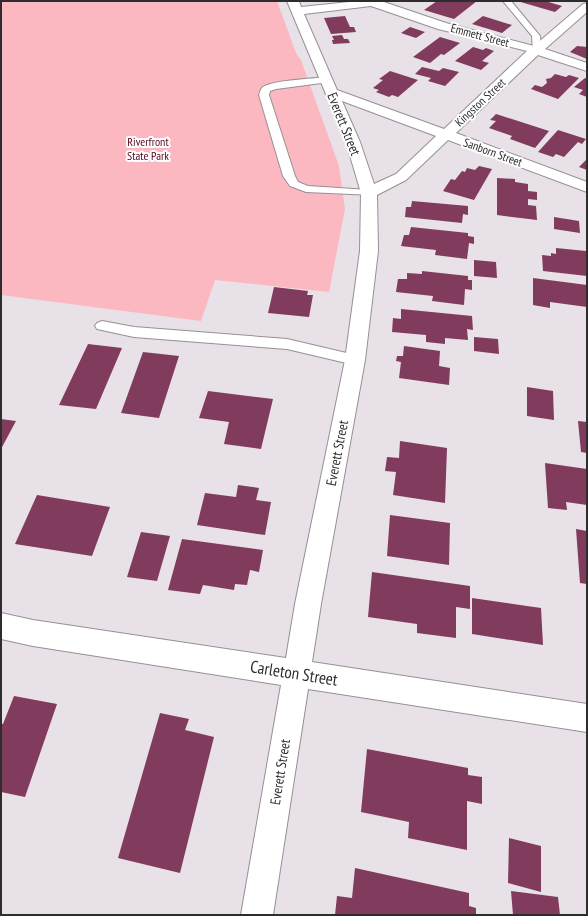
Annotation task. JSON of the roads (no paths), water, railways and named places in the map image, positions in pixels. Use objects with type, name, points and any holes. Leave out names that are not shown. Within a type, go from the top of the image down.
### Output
[{"type":"street","name":"Emmett Street","points":[[374,2],[442,26],[536,50],[587,67]]},
{"type":"street","points":[[295,6],[374,2]]},
{"type":"street","name":"Everett Street","points":[[257,915],[309,596],[355,360],[369,251],[369,192],[353,142],[295,6]]},
{"type":"street","name":"Kingston Street","points":[[369,192],[401,177],[536,50],[587,6]]},
{"type":"street","name":"Sanborn Street","points":[[329,86],[445,134],[587,187]]},
{"type":"street","name":"Carleton Street","points":[[1,626],[33,633],[587,718]]},
{"type":"lane","points":[[507,1],[536,36],[536,50]]},
{"type":"lane","points":[[329,86],[274,86],[266,89],[264,95],[289,176],[294,184],[306,189],[369,192]]},
{"type":"lane","points":[[102,326],[134,332],[287,344],[355,360]]},
{"type":"park label","name":"Riverfront State Park","points":[[148,148]]}]
